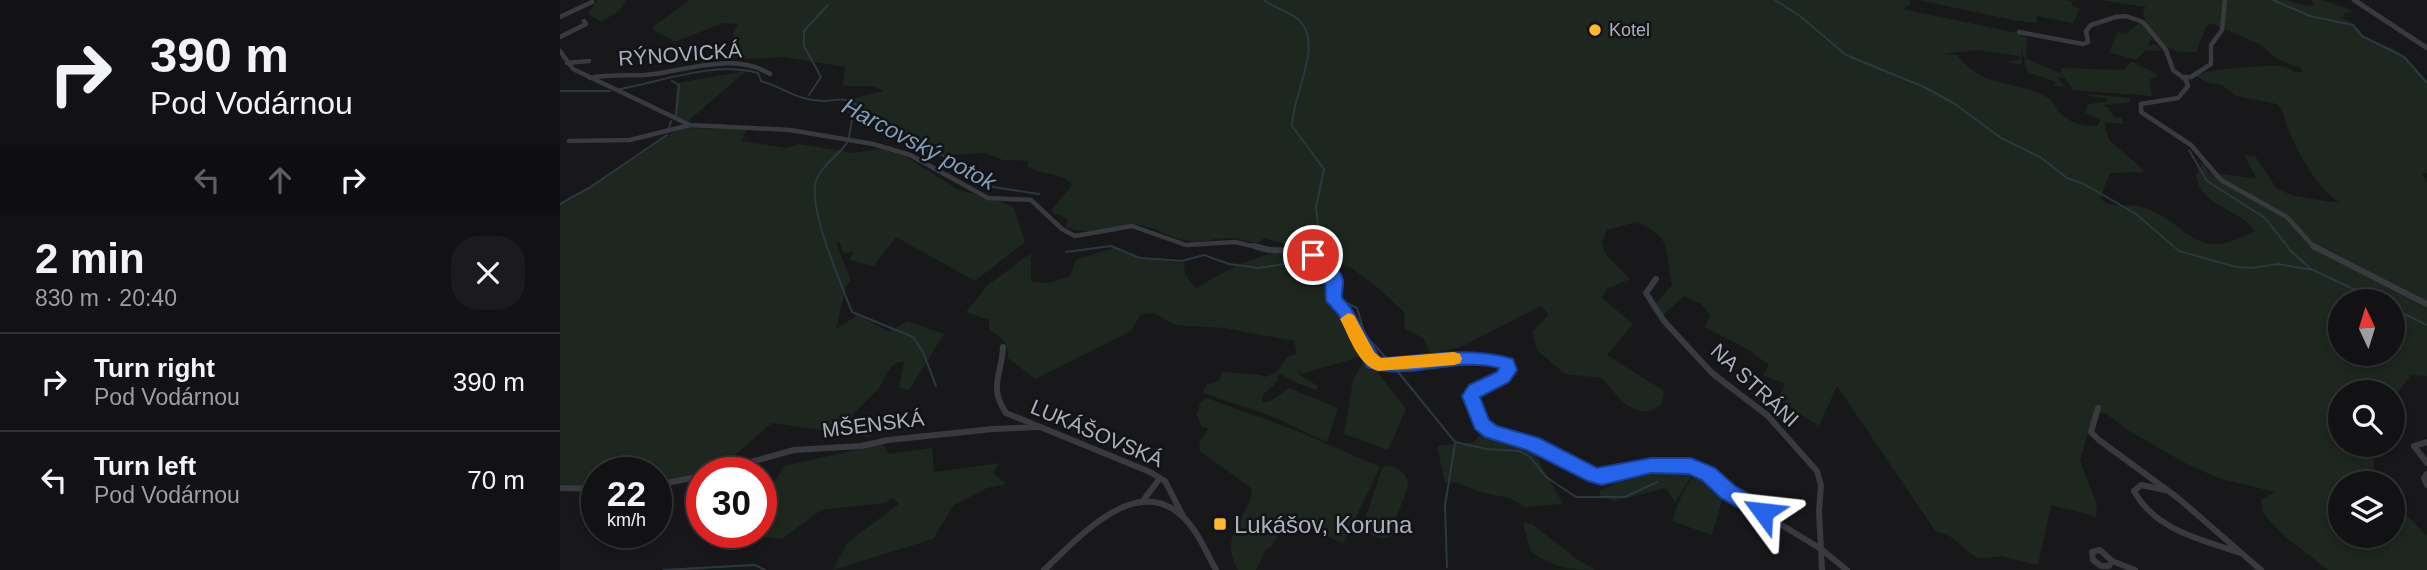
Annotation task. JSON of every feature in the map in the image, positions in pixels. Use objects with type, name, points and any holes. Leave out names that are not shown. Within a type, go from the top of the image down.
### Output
[{"type":"street","points":[[2225,0],[2221,30],[2211,45],[2211,64],[2207,69],[2196,71],[2191,76],[2188,86],[2178,98],[2144,103],[2139,105],[2139,109],[2185,141],[2227,184],[2287,217],[2308,243],[2321,252],[2427,304]]},
{"type":"street","points":[[2354,0],[2427,48]]},
{"type":"street","points":[[560,17],[592,2]]},
{"type":"street","points":[[2019,32],[2084,44],[2088,42],[2086,31],[2091,26],[2116,17],[2133,18],[2149,28],[2166,51],[2172,68],[2188,82]]},
{"type":"street","points":[[560,37],[585,26],[584,21]]},
{"type":"street","points":[[560,51],[567,63],[590,78],[690,125],[800,131],[873,144],[910,155],[988,198],[1031,200],[1062,229],[1075,236],[1132,226],[1186,245],[1235,242],[1269,250],[1310,253],[1332,273],[1336,281],[1333,295],[1335,301],[1344,311],[1373,362],[1387,365],[1470,358],[1490,359],[1507,364],[1508,370],[1503,377],[1475,390],[1471,396],[1482,424],[1492,432],[1532,444],[1594,476],[1602,477],[1651,466],[1691,466],[1701,469],[1728,492],[1821,549],[1847,570]]},
{"type":"street","points":[[567,63],[589,61]]},
{"type":"street","name":"RÝNOVICKÁ","points":[[590,78],[648,75],[700,66],[742,63],[760,66],[770,74]]},
{"type":"street","points":[[2183,77],[2191,76]]},
{"type":"street","points":[[569,141],[584,143],[670,133],[690,125]]},
{"type":"street","name":"NA STRÁNI","points":[[1656,279],[1646,293],[1664,321],[1712,373],[1767,415],[1817,471],[1821,485],[1819,511],[1822,570]]},
{"type":"street","name":"LUKÁŠOVSKÁ","points":[[1003,347],[994,390],[998,403],[1006,413],[1095,448],[1160,478],[1174,494],[1183,516],[1216,570]]},
{"type":"street","points":[[2098,408],[2091,432],[2168,490],[2260,570]]},
{"type":"street","name":"MŠENSKÁ","points":[[769,457],[794,450],[862,446],[888,440],[1039,427]]},
{"type":"street","points":[[2427,442],[2414,446],[2427,463]]},
{"type":"street","points":[[2427,474],[2424,478],[2427,485]]},
{"type":"street","points":[[1142,502],[1160,478]]},
{"type":"street","points":[[2168,490],[2141,485],[2134,491],[2140,502],[2175,531],[2245,555]]},
{"type":"street","points":[[560,488],[581,489]]},
{"type":"street","points":[[1044,570],[1104,517],[1123,506],[1142,502],[1164,504],[1183,516]]},
{"type":"street","points":[[2112,561],[2135,570]]},
{"type":"shaded area","points":[[597,0],[626,0],[619,11],[601,22],[588,14]]},
{"type":"shaded area","points":[[690,0],[1911,0],[1910,5],[1902,9],[2022,34],[2027,38],[2026,58],[2061,73],[2061,68],[2124,70],[2131,61],[2156,74],[2158,77],[2150,79],[2152,96],[2073,90],[2063,75],[2064,79],[2056,77],[2066,87],[2053,86],[2056,82],[2027,72],[2024,59],[2028,62],[2023,56],[2021,47],[2022,65],[2007,62],[2020,59],[2019,56],[1978,50],[1941,54],[1957,55],[1979,74],[2048,98],[2066,118],[2080,125],[2097,126],[2100,119],[2086,113],[2087,105],[2108,101],[2107,98],[2089,94],[2130,98],[2129,103],[2102,105],[2108,108],[2114,117],[2121,118],[2124,124],[2104,122],[2109,140],[2146,172],[2110,173],[2100,198],[2110,204],[2142,207],[2159,214],[2194,238],[2205,243],[2218,244],[2255,231],[2240,217],[2205,194],[2196,175],[2203,162],[2209,172],[2257,179],[2244,155],[2255,156],[2277,189],[2295,196],[2339,203],[2322,187],[2309,169],[2288,129],[2282,109],[2277,104],[2236,96],[2222,85],[2209,83],[2196,76],[2224,69],[2267,66],[2286,67],[2294,72],[2302,72],[2300,68],[2277,59],[2261,45],[2211,23],[2206,27],[2196,52],[2170,49],[2146,22],[2143,12],[2146,7],[2099,0],[2287,0],[2308,6],[2314,5],[2311,0],[2323,0],[2353,11],[2344,14],[2343,18],[2352,23],[2366,38],[2394,49],[2408,59],[2427,81],[2427,173],[2422,173],[2427,183],[2427,376],[2411,375],[2405,383],[2405,380],[2328,380],[2328,457],[2374,457],[2374,471],[2328,471],[2328,548],[2405,548],[2405,513],[2427,536],[2427,570],[2328,570],[2283,535],[2263,513],[2261,500],[2275,492],[2218,478],[2187,464],[2129,431],[2105,413],[2094,413],[2080,460],[2097,506],[2096,518],[2051,505],[2038,565],[2002,556],[1978,559],[1947,534],[1936,532],[1837,386],[1819,426],[1778,399],[1785,384],[1763,375],[1769,365],[1747,349],[1705,327],[1710,315],[1701,304],[1684,296],[1663,315],[1656,303],[1672,285],[1666,247],[1657,234],[1636,222],[1607,230],[1602,242],[1606,255],[1630,279],[1606,289],[1602,298],[1633,324],[1607,355],[1664,391],[1662,404],[1653,410],[1644,411],[1628,406],[1602,378],[1565,374],[1537,350],[1532,332],[1549,314],[1541,306],[1458,348],[1430,353],[1423,338],[1405,329],[1404,312],[1377,287],[1350,267],[1333,264],[1306,239],[1292,246],[1264,238],[1258,243],[1232,238],[1189,241],[1138,225],[1092,231],[1074,230],[1065,226],[1068,219],[1051,212],[1072,184],[1067,180],[1034,170],[1028,167],[1028,161],[1003,160],[985,153],[929,156],[916,146],[849,113],[850,102],[858,97],[884,91],[873,87],[843,85],[845,67],[784,57],[746,59],[726,56],[741,46],[733,34],[738,24],[723,23],[675,42],[653,30],[654,26]]},
{"type":"shaded area","points":[[1918,0],[2063,0],[2071,1],[2073,6],[2080,9],[2073,23],[2036,16],[2037,23]]},
{"type":"shaded area","points":[[2141,22],[2152,39],[2147,45],[2158,45],[2160,51],[2146,50],[2136,60],[2109,52],[2118,32],[2126,34]]},
{"type":"shaded area","points":[[746,71],[687,122],[674,118],[677,83]]},
{"type":"shaded area","points":[[685,128],[746,130],[742,141],[787,148],[799,144],[853,153],[880,149],[905,156],[957,189],[1013,206],[1025,242],[975,281],[896,237],[874,266],[850,260],[853,251],[844,254],[839,242],[836,243],[851,280],[846,286],[836,329],[858,315],[889,332],[907,321],[944,334],[909,390],[899,388],[904,361],[899,362],[887,373],[878,389],[852,415],[872,437],[772,423],[732,457],[686,457],[686,476],[672,479],[672,457],[581,457],[581,486],[560,484],[560,205],[572,200],[672,133]]},
{"type":"shaded area","points":[[1116,247],[1145,259],[1184,263],[1185,275],[1196,289],[1235,267],[1277,253],[1307,261],[1332,278],[1328,298],[1349,327],[1363,356],[1301,374],[1298,365],[1300,375],[1318,386],[1316,390],[1281,374],[1277,376],[1278,381],[1263,395],[1262,402],[1269,402],[1289,388],[1338,408],[1327,442],[1269,415],[1203,393],[1206,385],[1219,381],[1222,372],[1265,377],[1276,373],[1288,356],[1297,354],[1294,341],[1224,328],[1175,325],[1154,313],[1141,314],[1131,331],[1035,379],[1008,358],[1004,341],[989,330],[989,320],[966,312],[987,286],[1031,253],[1031,281],[1048,283],[1070,276],[1076,260]]},
{"type":"shaded area","points":[[1366,358],[1406,409],[1388,450],[1344,434],[1353,380]]},
{"type":"shaded area","points":[[1207,398],[1295,430],[1380,467],[1343,544],[1291,516],[1271,547],[1266,549],[1256,570],[1238,570],[1231,549],[1232,540],[1252,493],[1251,488],[1200,451],[1199,443],[1209,428],[1202,427],[1196,414],[1201,402]]},
{"type":"shaded area","points":[[1482,432],[1530,445],[1563,504],[1525,507],[1509,498],[1480,492],[1456,482],[1445,483],[1437,446],[1474,442]]},
{"type":"shaded area","points":[[883,444],[889,454],[932,448],[934,472],[1000,463],[993,473],[1006,484],[987,488],[954,505],[933,539],[833,570],[847,543],[899,504],[892,498],[884,503],[821,510],[782,539],[777,539],[777,477],[784,466]]},
{"type":"shaded area","points":[[1386,466],[1399,470],[1408,481],[1392,536],[1383,539],[1368,534],[1371,531],[1372,518],[1364,532],[1359,528],[1365,519],[1382,469]]},
{"type":"shaded area","points":[[1648,470],[1694,472],[1675,502],[1666,488],[1614,501],[1600,497],[1600,491],[1632,474]]},
{"type":"shaded area","points":[[1700,472],[1724,493],[1712,535],[1672,521],[1686,488]]},
{"type":"shaded area","points":[[1523,523],[1532,524],[1595,570],[1561,566],[1538,556],[1530,550]]},
{"type":"waterway","points":[[1264,0],[1298,19],[1305,29],[1308,41],[1308,55],[1292,126],[1324,169],[1316,207],[1319,235],[1311,252]]},
{"type":"waterway","points":[[1775,0],[1800,16],[1846,55],[1924,87],[1955,104],[2001,138],[2040,157],[2067,178],[2084,184],[2136,214],[2179,251],[2236,267],[2252,268],[2278,264],[2313,270],[2353,289]]},
{"type":"waterway","points":[[2273,0],[2310,16],[2353,25],[2362,36],[2404,57],[2427,83]]},
{"type":"waterway","points":[[809,95],[821,77],[804,46],[804,31],[828,5]]},
{"type":"waterway","name":"Harcovský potok","points":[[620,89],[724,69],[758,73],[761,81],[806,99],[841,99],[851,102],[892,133],[922,141],[927,145],[927,150],[964,163],[993,187],[1039,194]]},
{"type":"waterway","points":[[672,81],[679,85],[676,117]]},
{"type":"waterway","name":"Harcovský potok","points":[[560,91],[610,91]]},
{"type":"waterway","points":[[849,137],[853,114],[858,110]]},
{"type":"waterway","points":[[669,128],[671,121]]},
{"type":"waterway","points":[[560,204],[589,188],[667,135]]},
{"type":"waterway","points":[[848,141],[820,173],[815,190],[820,225],[833,265],[852,312],[913,337],[923,352],[936,386]]},
{"type":"waterway","points":[[2189,150],[2207,181],[2265,218],[2291,251],[2311,269]]},
{"type":"waterway","name":"Harcovský potok","points":[[1066,252],[1111,246],[1140,258],[1182,261],[1204,255],[1229,264],[1258,268],[1298,262]]},
{"type":"waterway","points":[[1298,262],[1307,256]]},
{"type":"waterway","name":"Harcovský potok","points":[[1298,262],[1316,270],[1333,284]]},
{"type":"waterway","name":"Harcovský potok","points":[[1338,288],[1342,301],[1357,308],[1365,335],[1390,362]]},
{"type":"waterway","points":[[2405,314],[2427,325]]},
{"type":"waterway","name":"Harcovský potok","points":[[1394,367],[1455,442],[1486,449],[1520,451],[1530,457],[1546,477],[1576,497],[1625,497],[1657,482]]},
{"type":"waterway","points":[[1447,567],[1445,505],[1455,444]]},
{"type":"waterway","points":[[663,570],[755,565],[765,570]]},
{"type":"slow traffic","points":[[1348,319],[1368,356],[1378,365],[1454,359]]},
{"type":"place","name":"Kotel","points":[[1595,30]]},
{"type":"place","name":"Lukášov, Koruna","points":[[1220,524]]},
{"type":"route","points":[[1313,255],[1332,273],[1336,281],[1333,295],[1335,301],[1344,311],[1368,356],[1378,365],[1470,358],[1490,359],[1507,364],[1507,374],[1475,390],[1471,396],[1475,412],[1482,424],[1492,432],[1532,444],[1594,476],[1611,477],[1651,466],[1691,466],[1709,474],[1728,492],[1763,512]]}]
